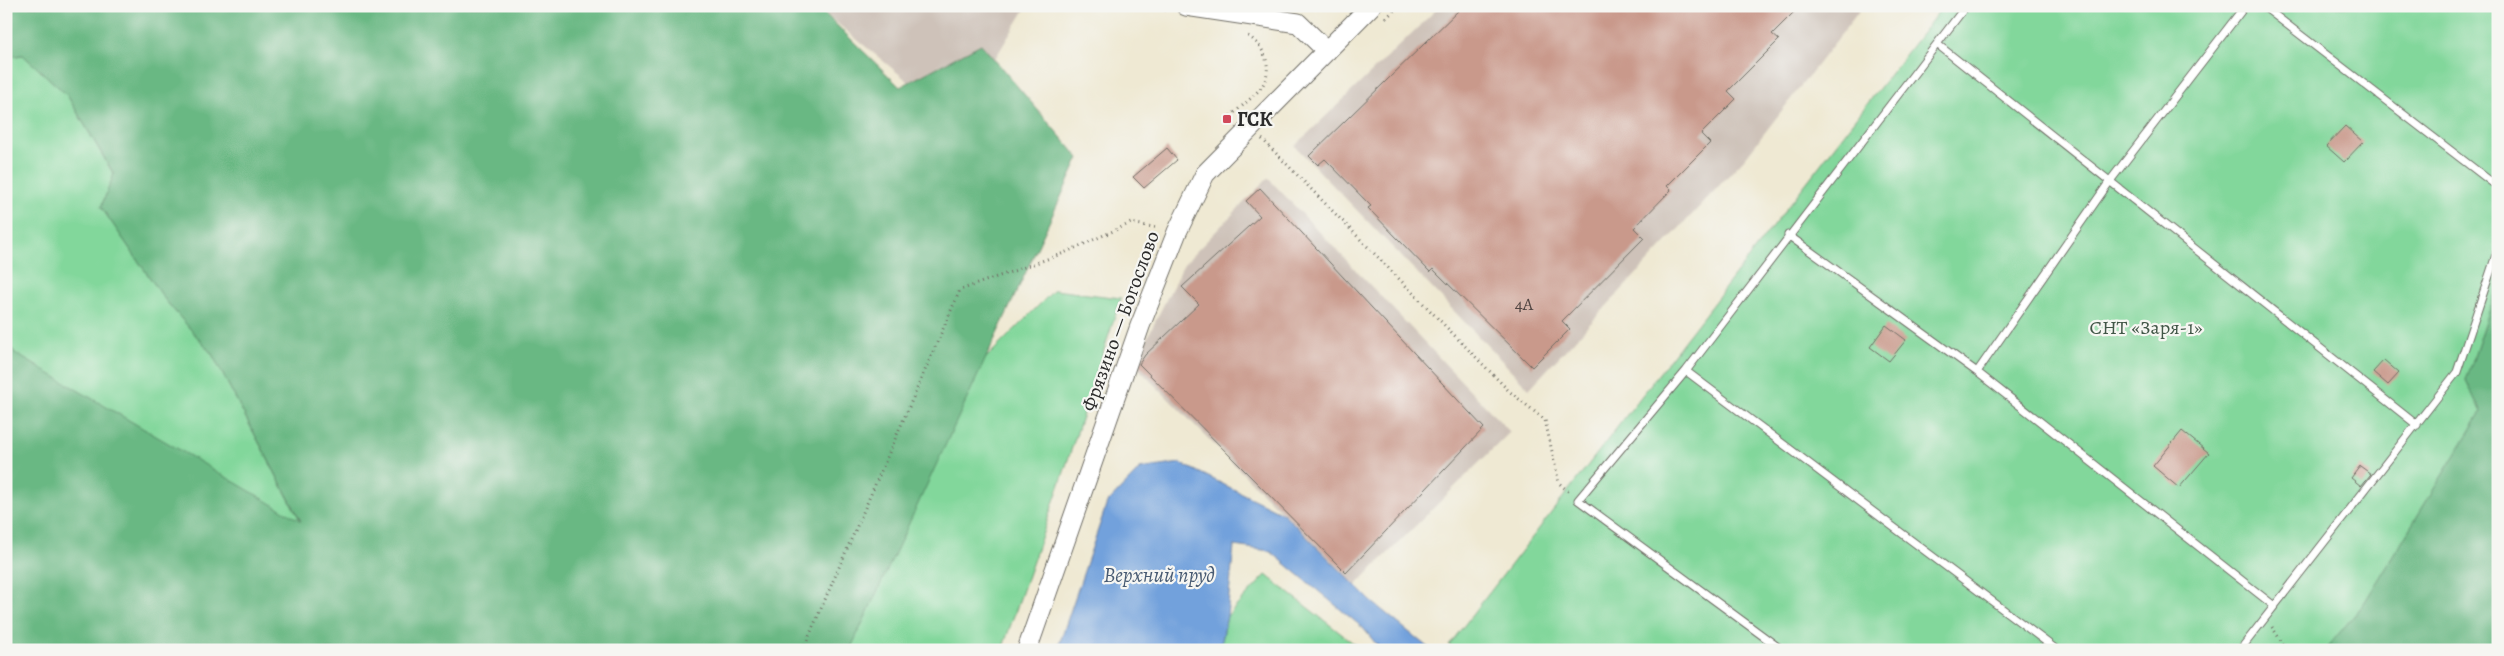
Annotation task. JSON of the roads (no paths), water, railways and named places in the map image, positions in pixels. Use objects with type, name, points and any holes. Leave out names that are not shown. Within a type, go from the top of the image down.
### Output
[{"type":"street","name":"Фрязино — Богослово","points":[[1027,650],[1140,326],[1177,232],[1205,174],[1371,6]]},
{"type":"street","points":[[1180,9],[1272,18],[1298,23],[1327,51]]},
{"type":"lane","points":[[1782,650],[1578,500],[1686,370],[1966,6]]},
{"type":"lane","points":[[1977,372],[2110,181],[2245,6]]},
{"type":"lane","points":[[2263,6],[2498,187]]},
{"type":"lane","points":[[1937,44],[2416,425]]},
{"type":"lane","points":[[1788,235],[1977,372],[2273,605]]},
{"type":"lane","points":[[2240,650],[2273,605],[2457,372],[2498,249]]},
{"type":"lane","points":[[1686,370],[2057,650]]},
{"type":"water","name":"Верхний пруд","points":[[1180,463],[1284,514],[1371,601],[1431,650],[1381,650],[1363,628],[1270,551],[1234,546],[1227,616],[1220,650],[1064,650],[1059,645],[1107,503],[1140,469]]},
{"type":"place","name":"ГСК","points":[[1227,119]]},
{"type":"park label","name":"СНТ «Заря-1»","points":[[2146,327]]}]
